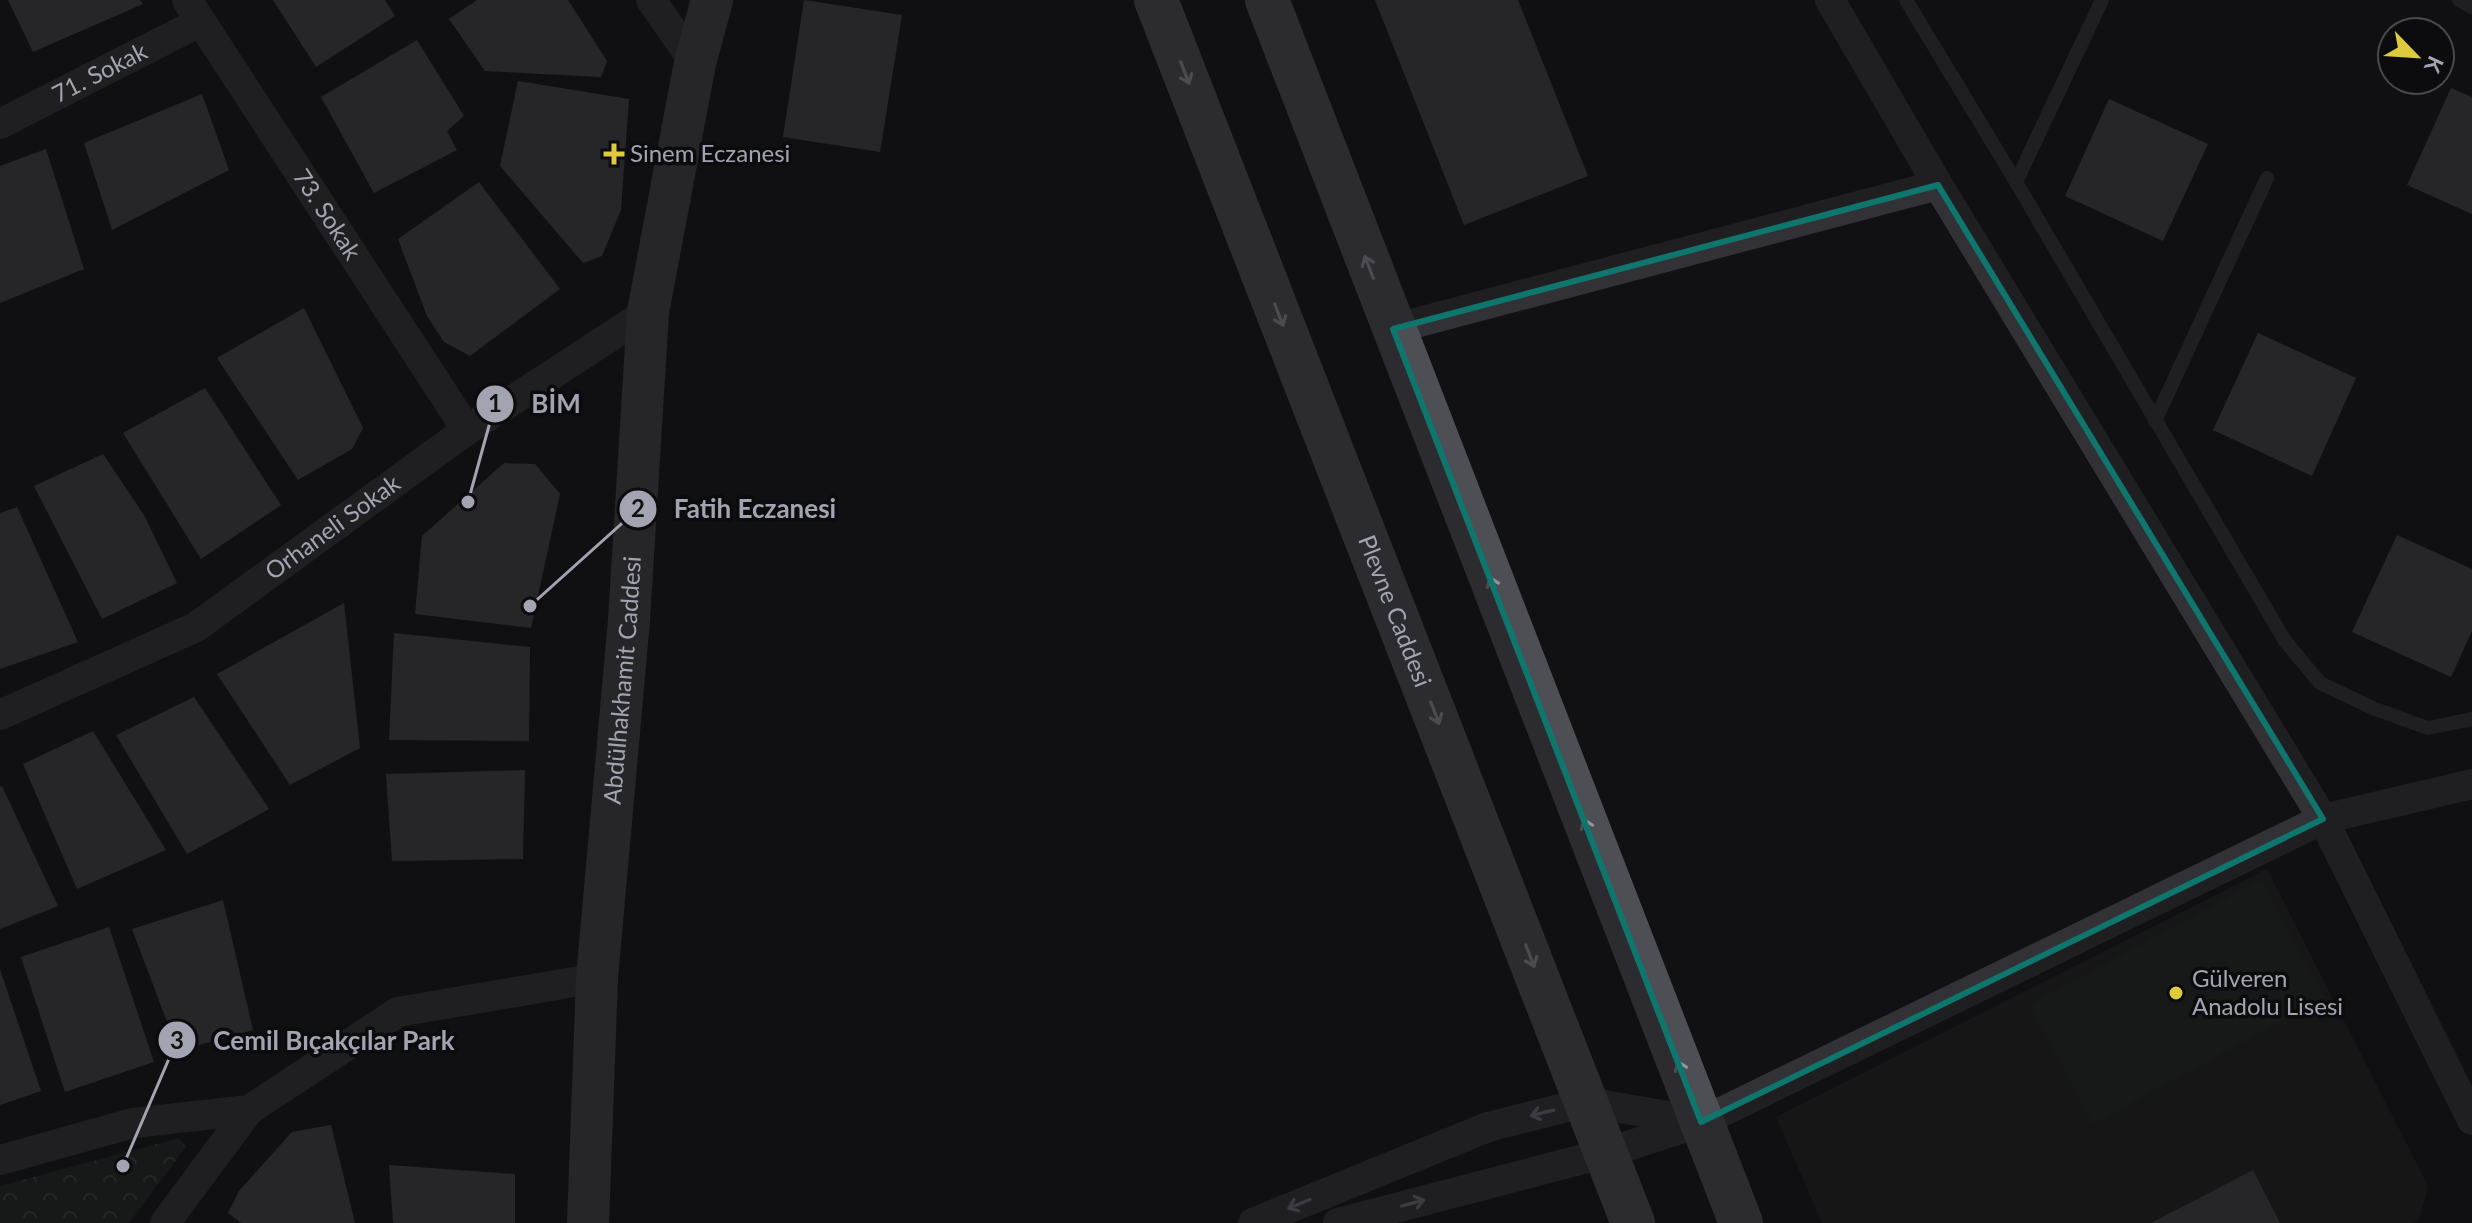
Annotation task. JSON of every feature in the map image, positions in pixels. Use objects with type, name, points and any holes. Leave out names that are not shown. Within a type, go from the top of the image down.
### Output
[{"type":"main road","name":"Abdülhakhamit Caddesi","points":[[588,1223],[597,978],[629,620],[648,312],[695,63],[712,0]]},
{"type":"main road","name":"Plevne Caddesi","points":[[1156,0],[1633,1223]]},
{"type":"main road","points":[[1267,0],[1741,1223]]},
{"type":"street","points":[[651,0],[695,63]]},
{"type":"street","points":[[1830,0],[1938,185],[2323,819],[2472,1120]]},
{"type":"street","name":"71. Sokak","points":[[0,124],[193,11]]},
{"type":"street","name":"73. Sokak","points":[[193,11],[467,430]]},
{"type":"street","points":[[1393,329],[1938,185]]},
{"type":"street","name":"Orhaneli Sokak","points":[[0,715],[196,627],[467,430],[648,312]]},
{"type":"street","points":[[1338,1223],[1606,1153],[1701,1122],[2323,819],[2472,784]]},
{"type":"street","points":[[165,1223],[249,1110],[398,1012],[597,978]]},
{"type":"street","points":[[1253,1223],[1488,1127],[1587,1102],[1701,1122]]},
{"type":"street","points":[[0,1160],[133,1123],[249,1110]]},
{"type":"lane","points":[[1906,0],[2285,641],[2320,683],[2375,709],[2428,728],[2472,719]]},
{"type":"lane","points":[[2016,182],[2102,0]]},
{"type":"lane","points":[[2459,0],[2472,7]]},
{"type":"lane","points":[[2155,421],[2267,178]]},
{"type":"highlighted area","points":[[1938,185],[2323,819],[1701,1122],[1393,329]]},
{"type":"shaded area","name":"Gülveren Anadolu Lisesi","points":[[2267,869],[2428,1186],[2419,1220],[2414,1223],[1822,1223],[1776,1117]]},
{"type":"green space","points":[[2261,879],[2325,998],[2093,1124],[2029,1005]]},
{"type":"green space","points":[[179,1138],[186,1147],[129,1223],[0,1223],[0,1186]]},
{"type":"building","points":[[8,0],[140,0],[143,4],[33,52]]},
{"type":"building","points":[[273,0],[385,0],[395,16],[316,67]]},
{"type":"building","points":[[477,0],[568,0],[607,61],[601,77],[485,71],[449,19]]},
{"type":"building","points":[[804,0],[902,15],[880,152],[783,137]]},
{"type":"building","points":[[1375,0],[1518,0],[1588,176],[1464,225]]},
{"type":"building","points":[[417,40],[464,116],[447,131],[457,150],[374,193],[321,97]]},
{"type":"building","points":[[518,81],[629,99],[621,210],[602,256],[583,263],[500,166]]},
{"type":"building","points":[[2456,90],[2472,97],[2472,214],[2407,185],[2447,96],[2456,96]]},
{"type":"building","points":[[202,94],[229,170],[112,230],[84,143]]},
{"type":"building","points":[[2109,99],[2208,144],[2163,241],[2065,196]]},
{"type":"building","points":[[46,149],[84,269],[0,303],[0,166]]},
{"type":"building","points":[[479,182],[560,289],[470,356],[444,342],[427,316],[398,239]]},
{"type":"building","points":[[304,308],[363,428],[352,449],[298,480],[217,358]]},
{"type":"building","points":[[2258,333],[2356,378],[2312,476],[2213,430]]},
{"type":"building","points":[[205,388],[281,505],[201,559],[123,433]]},
{"type":"building","points":[[103,454],[144,515],[177,583],[102,619],[34,486]]},
{"type":"building","points":[[504,463],[535,464],[560,494],[531,628],[415,614],[422,536]]},
{"type":"building","points":[[17,507],[78,642],[0,669],[0,513]]},
{"type":"building","points":[[2397,535],[2472,569],[2472,631],[2451,677],[2352,632]]},
{"type":"building","points":[[344,603],[360,748],[290,785],[217,674]]},
{"type":"building","points":[[394,633],[530,647],[529,741],[389,740]]},
{"type":"building","points":[[194,697],[269,809],[187,854],[116,735]]},
{"type":"building","points":[[93,731],[166,850],[77,889],[23,764]]},
{"type":"building","points":[[525,770],[523,859],[392,861],[386,774]]},
{"type":"building","points":[[0,787],[58,906],[0,929]]},
{"type":"building","points":[[223,900],[253,1030],[178,1051],[132,929]]},
{"type":"building","points":[[109,927],[154,1062],[65,1092],[21,957]]},
{"type":"building","points":[[0,969],[41,1091],[0,1105]]},
{"type":"building","points":[[331,1125],[355,1223],[241,1223],[228,1213],[239,1191],[292,1132]]},
{"type":"building","points":[[389,1165],[515,1174],[515,1223],[393,1223]]},
{"type":"building","points":[[2253,1170],[2280,1223],[2151,1223]]},
{"type":"place","name":"Sinem Eczanesi","points":[[614,154]]},
{"type":"place","name":"BİM","points":[[468,502]]},
{"type":"place","name":"Fatih Eczanesi","points":[[530,606]]},
{"type":"place","name":"Gülveren Anadolu Lisesi","points":[[2176,993]]},
{"type":"place","name":"Cemil Bıçakçılar Park","points":[[123,1166]]}]
